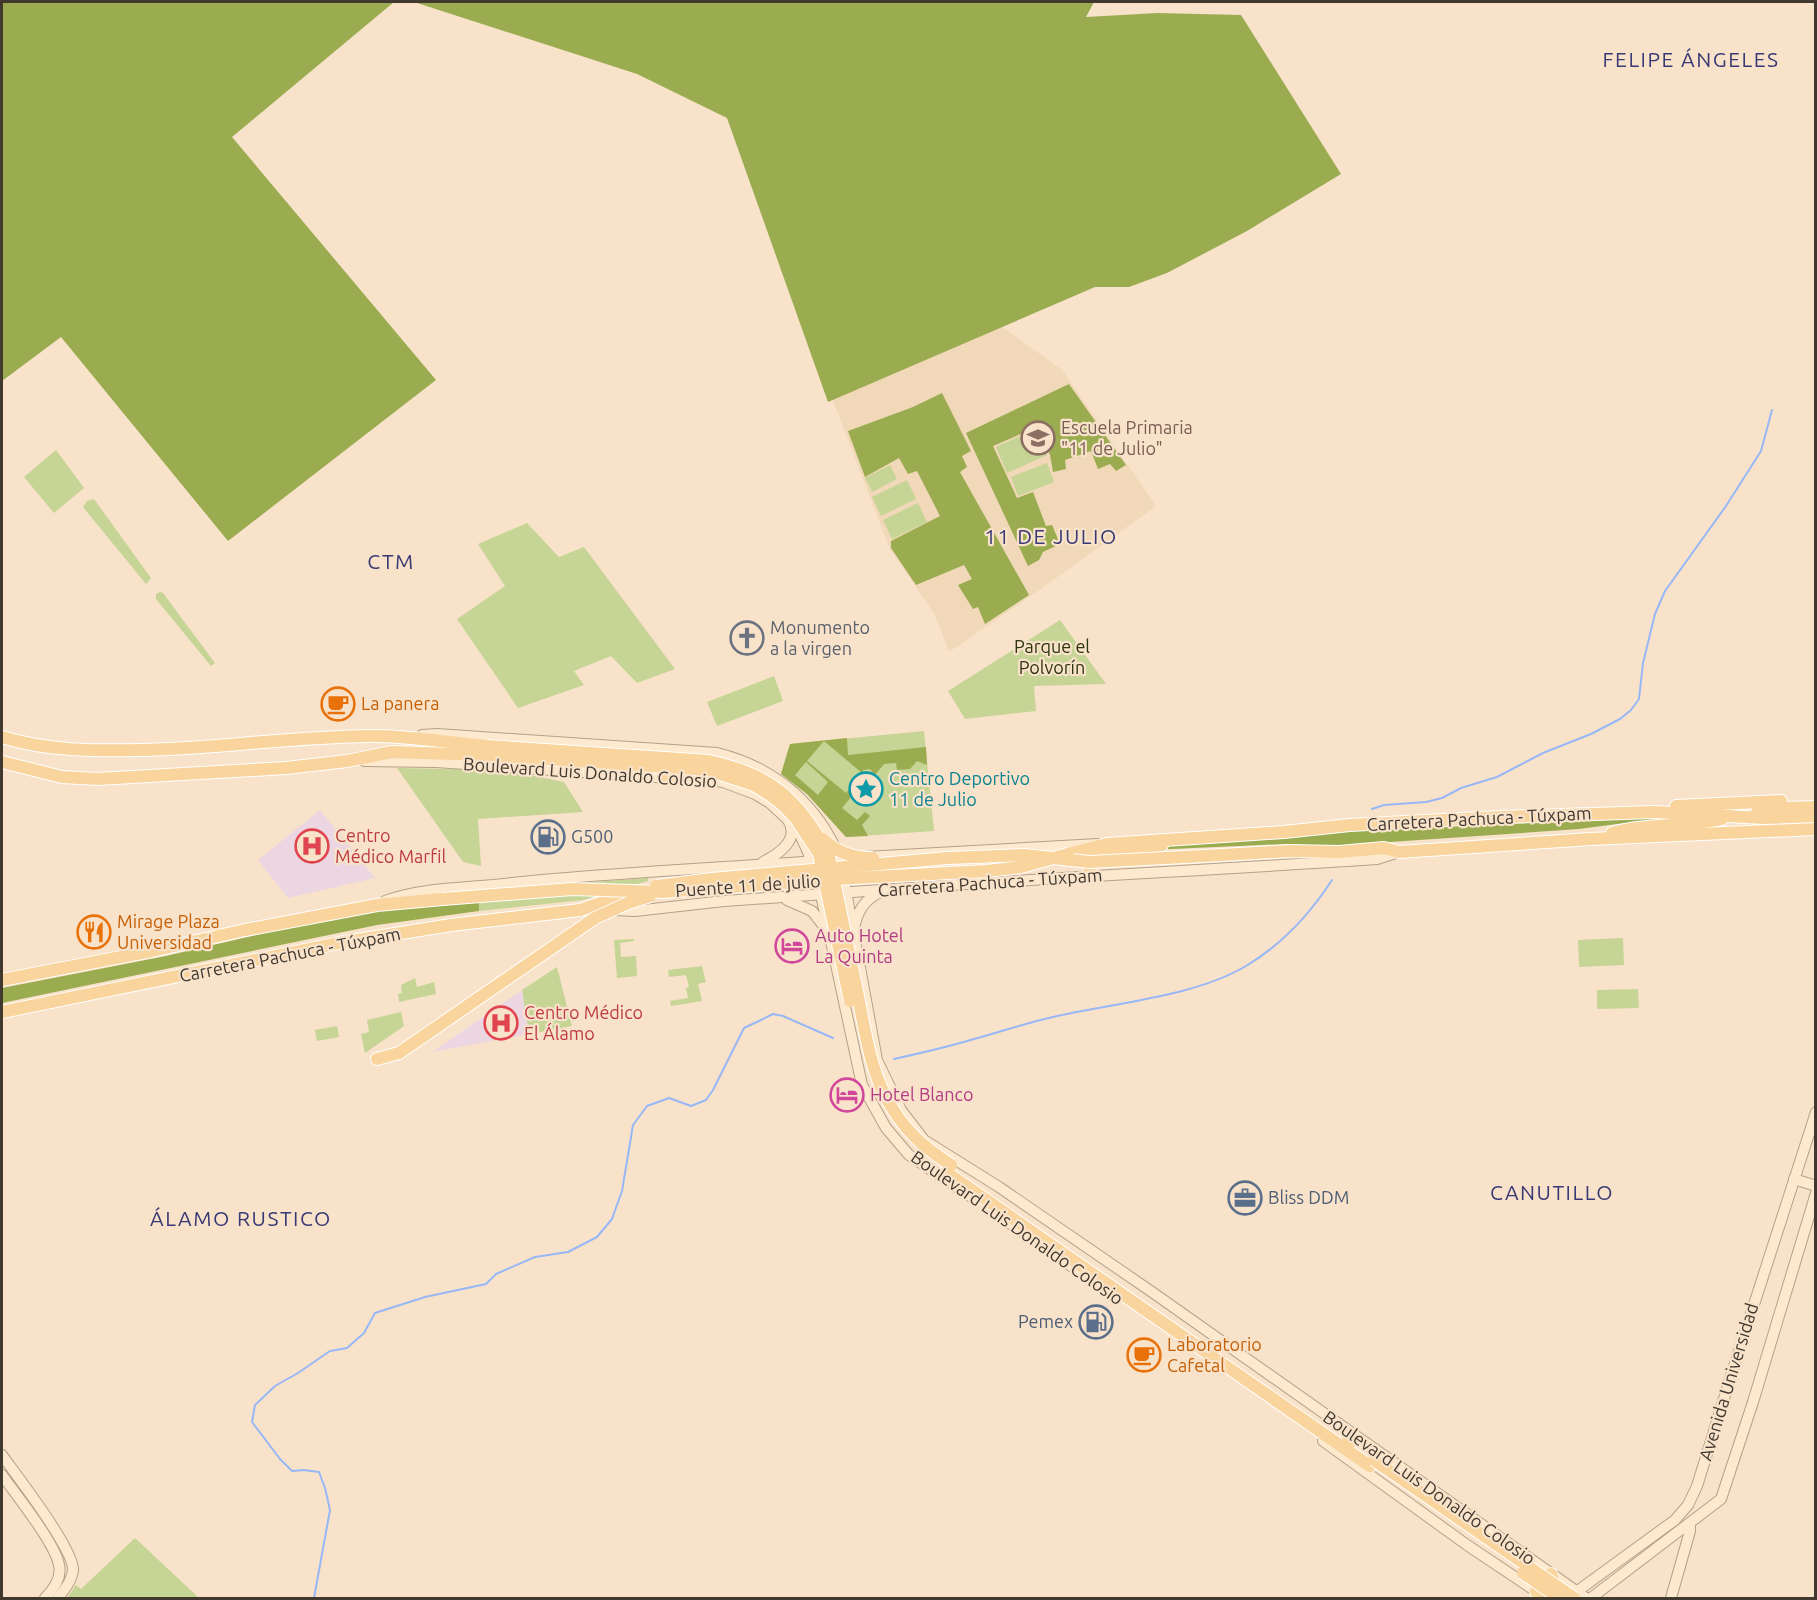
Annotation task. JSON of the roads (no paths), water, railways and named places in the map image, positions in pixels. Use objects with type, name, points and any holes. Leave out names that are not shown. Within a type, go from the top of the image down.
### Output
[{"type":"main road","name":"Boulevard Luis Donaldo Colosio","points":[[2,737],[21,743],[55,748],[98,751],[177,749],[295,739],[401,736]]},
{"type":"main road","points":[[401,736],[486,751]]},
{"type":"main road","points":[[347,761],[392,752],[486,751],[709,761],[735,767],[763,779],[791,799],[814,828],[828,852],[868,1046],[887,1100],[913,1136],[949,1168],[1343,1447],[1372,1463],[1575,1595]]},
{"type":"main road","name":"Boulevard Luis Donaldo Colosio","points":[[2,762],[62,777],[98,779],[278,768],[347,761]]},
{"type":"main road","points":[[663,778],[706,773],[732,774],[778,789],[805,814],[824,840],[845,854],[862,858],[940,856]]},
{"type":"main road","points":[[1654,812],[1676,806],[1815,799]]},
{"type":"main road","points":[[1591,839],[1631,828],[1695,825],[1774,809],[1815,807]]},
{"type":"main road","name":"Carretera Pachuca - Túxpam","points":[[1068,854],[1107,844],[1350,825],[1654,812],[1764,818],[1815,816]]},
{"type":"main road","name":"Carretera Pachuca - Túxpam","points":[[1222,855],[1290,851],[1339,852],[1384,848],[1400,852],[1591,839],[1815,829]]},
{"type":"main road","points":[[1089,876],[1093,859],[1186,839]]},
{"type":"main road","name":"Puente 11 de julio","points":[[443,899],[572,889],[663,892],[987,871],[1021,867],[1068,854]]},
{"type":"main road","name":"Puente 11 de julio","points":[[643,889],[672,883],[940,856],[1024,855],[1090,862],[1222,855]]},
{"type":"main road","name":"Carretera Pachuca - Túxpam","points":[[2,1012],[339,943],[451,925],[580,910],[643,889]]},
{"type":"main road","points":[[377,1059],[399,1053],[595,918],[628,903],[663,892]]},
{"type":"main road","name":"Carretera Pachuca - Túxpam","points":[[2,980],[377,905],[443,899]]},
{"type":"main road","points":[[1343,1447],[1346,1431]]},
{"type":"main road","points":[[1372,1463],[1559,1599]]},
{"type":"main road","points":[[1541,1595],[1550,1590],[1553,1582],[1551,1574]]},
{"type":"street","name":"Boulevard Luis Donaldo Colosio","points":[[401,736],[437,734],[717,753],[737,758],[759,768],[786,785],[806,802],[827,831],[841,866],[877,1060],[901,1110],[924,1140],[999,1187],[1152,1292],[1551,1574],[1575,1595],[1586,1599]]},
{"type":"street","name":"Boulevard Luis Donaldo Colosio","points":[[347,761],[436,762],[663,778],[693,777],[737,786],[770,803],[797,828],[812,861],[831,937],[862,1085],[886,1128],[909,1155],[1343,1447],[1541,1595]]},
{"type":"street","points":[[757,865],[788,844],[791,835],[790,825],[784,815]]},
{"type":"street","points":[[827,831],[837,842],[847,848],[857,852],[887,856]]},
{"type":"street","name":"Carretera Pachuca - Túxpam","points":[[377,905],[394,898],[418,894],[516,882],[812,861],[841,866],[887,856],[940,856],[1077,844],[1107,844]]},
{"type":"street","name":"Carretera Pachuca - Túxpam","points":[[580,910],[635,911],[747,899],[1377,859],[1400,852]]},
{"type":"street","points":[[747,899],[766,885],[783,878],[816,875],[841,866],[918,869],[940,856]]},
{"type":"street","points":[[821,895],[826,883],[835,876],[841,866]]},
{"type":"street","points":[[853,932],[858,911],[863,904],[884,890]]},
{"type":"street","points":[[781,898],[812,911],[831,937]]},
{"type":"street","points":[[841,989],[852,981],[864,982]]},
{"type":"street","name":"Avenida Universidad","points":[[1567,1599],[1675,1520],[1688,1505],[1697,1486],[1815,1112]]},
{"type":"street","points":[[1794,1179],[1815,1186]]},
{"type":"street","name":"Avenida Universidad","points":[[1591,1599],[1721,1499],[1753,1402],[1815,1193]]},
{"type":"street","points":[[2,1455],[69,1554],[73,1568],[69,1582],[58,1599]]},
{"type":"street","points":[[2,1475],[50,1546],[59,1565],[60,1573],[53,1589],[45,1599]]},
{"type":"street","points":[[1671,1599],[1690,1524]]},
{"type":"waterway","points":[[1372,809],[1384,805],[1426,802],[1442,798],[1461,788],[1497,777],[1543,753],[1591,734],[1620,719],[1631,710],[1639,699],[1643,663],[1655,614],[1665,591],[1726,506],[1761,451],[1772,410]]},
{"type":"waterway","points":[[894,1059],[1053,1017],[1178,992],[1225,977],[1259,958],[1283,939],[1314,905],[1332,880]]},
{"type":"waterway","points":[[314,1598],[330,1510],[325,1488],[319,1472],[292,1471],[280,1459],[252,1422],[255,1405],[275,1386],[330,1351],[347,1348],[364,1333],[375,1313],[425,1297],[486,1284],[496,1274],[535,1257],[568,1252],[597,1237],[612,1219],[622,1191],[633,1125],[647,1106],[669,1098],[691,1106],[706,1100],[744,1028],[773,1014],[783,1016],[833,1038]]},
{"type":"place","name":"Escuela Primaria \"11 de Julio\"","points":[[1038,438]]},
{"type":"place","name":"Monumento a la virgen","points":[[747,638]]},
{"type":"place","name":"La panera","points":[[338,704]]},
{"type":"place","name":"Centro Deportivo 11 de Julio","points":[[866,789]]},
{"type":"place","name":"G500","points":[[548,837]]},
{"type":"place","name":"Centro Médico Marfil","points":[[312,846]]},
{"type":"place","name":"Mirage Plaza Universidad","points":[[94,932]]},
{"type":"place","name":"Auto Hotel La Quinta","points":[[792,946]]},
{"type":"place","name":"Centro Médico El Álamo","points":[[501,1023]]},
{"type":"place","name":"Hotel Blanco","points":[[847,1095]]},
{"type":"place","name":"Bliss DDM","points":[[1245,1198]]},
{"type":"place","name":"Pemex","points":[[1096,1322]]},
{"type":"place","name":"Laboratorio Cafetal","points":[[1144,1355]]},
{"type":"district","name":"FELIPE ÁNGELES","points":[[1691,60]]},
{"type":"district","name":"11 DE JULIO","points":[[1051,537]]},
{"type":"district","name":"CTM","points":[[391,562]]},
{"type":"district","name":"CANUTILLO","points":[[1552,1193]]},
{"type":"district","name":"ÁLAMO RUSTICO","points":[[241,1219]]},
{"type":"park label","name":"Parque el Polvorín","points":[[1052,657]]}]
